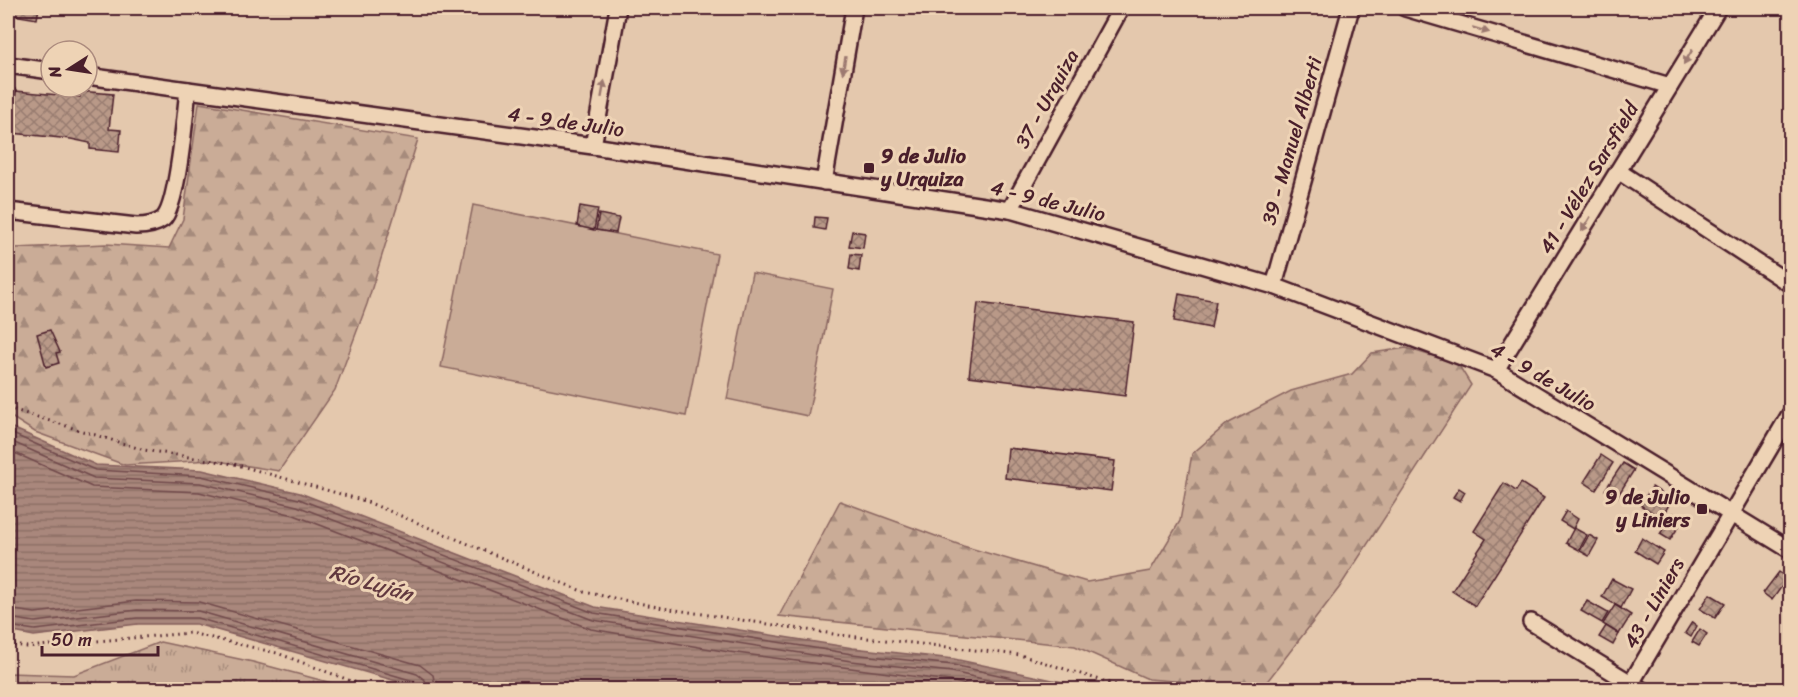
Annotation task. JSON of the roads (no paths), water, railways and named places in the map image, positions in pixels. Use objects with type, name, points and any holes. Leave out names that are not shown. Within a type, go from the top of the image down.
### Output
[{"type":"street","points":[[593,146],[618,8]]},
{"type":"street","points":[[824,182],[854,8]]},
{"type":"street","name":"37 - Urquiza","points":[[1010,210],[1121,8]]},
{"type":"street","name":"39 - Manuel Alberti","points":[[1274,286],[1351,8]]},
{"type":"street","points":[[1405,8],[1670,86]]},
{"type":"street","name":"41 - Vélez Sarsfield","points":[[1496,370],[1718,8]]},
{"type":"street","points":[[8,65],[39,69]]},
{"type":"street","name":"4 - 9 de Julio","points":[[99,78],[593,146],[1010,210],[1274,286],[1496,370],[1791,550]]},
{"type":"street","points":[[8,211],[136,226],[154,224],[164,218],[173,196],[188,90]]},
{"type":"street","points":[[1618,171],[1791,284]]},
{"type":"street","name":"43 - Liniers","points":[[1634,687],[1730,514],[1791,414]]},
{"type":"street","points":[[1531,622],[1634,687]]},
{"type":"water","name":"Río Luján","points":[[8,426],[96,465],[202,470],[300,493],[595,607],[853,648],[954,659],[1095,689],[424,689],[196,624],[138,624],[34,636],[8,631]]},
{"type":"place","name":"9 de Julio y Urquiza","points":[[869,168]]},
{"type":"place","name":"9 de Julio y Liniers","points":[[1702,509]]}]
